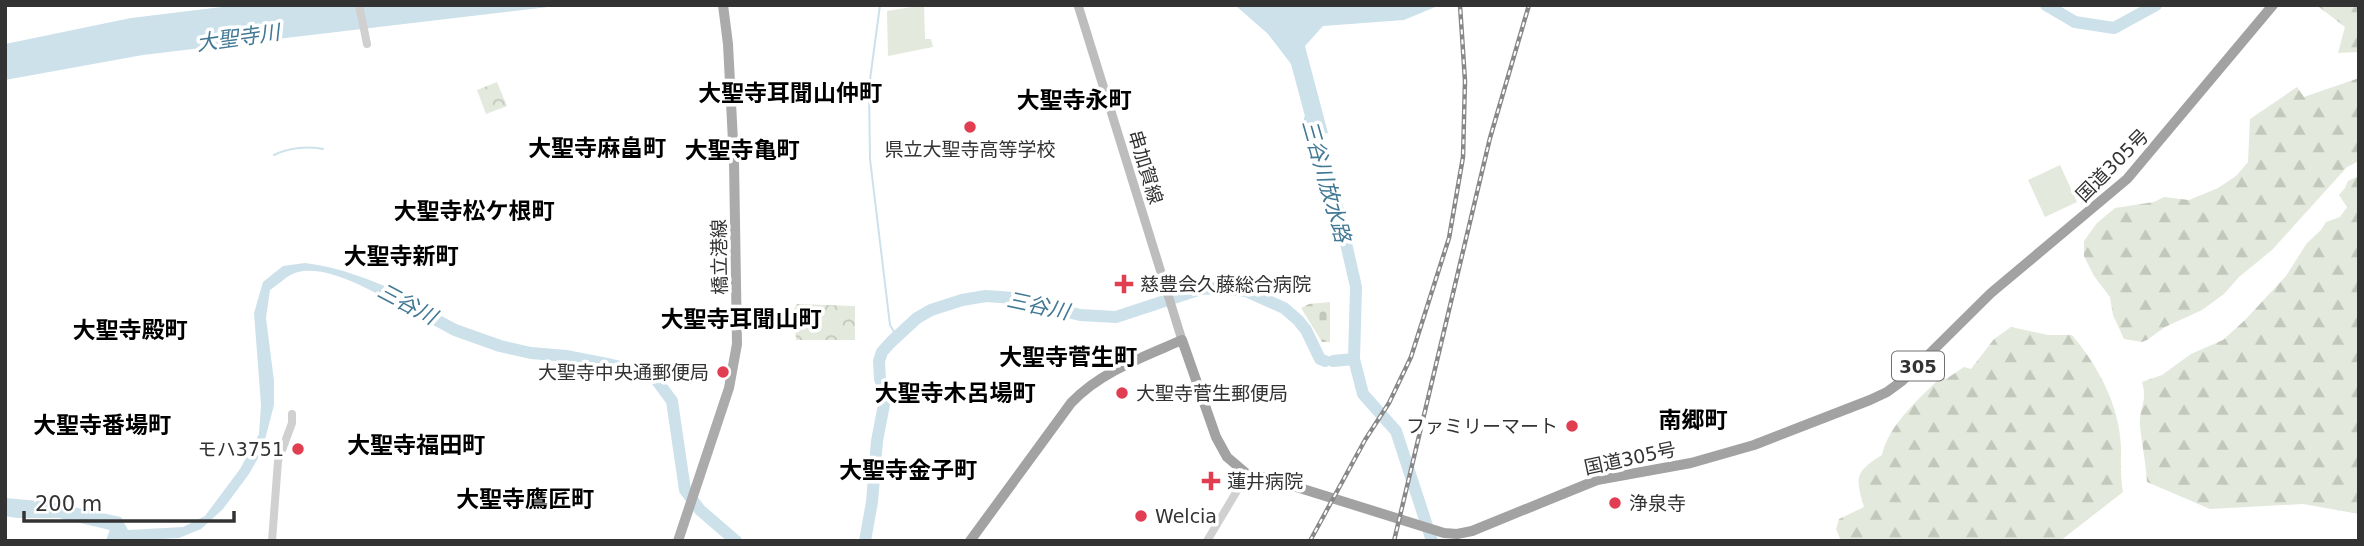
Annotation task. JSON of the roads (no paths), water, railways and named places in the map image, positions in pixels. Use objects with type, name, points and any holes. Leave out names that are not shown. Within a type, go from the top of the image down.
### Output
[{"type":"highway","name":"国道305号","points":[[1247,474],[1271,479],[1409,523],[1457,534],[1472,531],[1597,480],[1691,463],[1754,445],[1887,392],[1917,368],[1991,293],[2127,179],[2273,5]]},
{"type":"highway","points":[[970,541],[1082,391],[1112,372],[1181,340],[1216,437],[1227,457],[1247,474]]},
{"type":"main road","name":"串加賀線","points":[[1078,5],[1181,340]]},
{"type":"main road","name":"橋立港線","points":[[678,541],[729,388],[737,344],[734,161],[728,44],[723,7]]},
{"type":"street","points":[[359,5],[367,44]]},
{"type":"street","points":[[272,541],[278,461],[292,424],[292,414]]},
{"type":"street","points":[[1207,541],[1247,474]]},
{"type":"water","points":[[238,5],[565,5],[143,55],[5,80],[5,44],[131,18]]},
{"type":"water","points":[[1235,5],[1440,5],[1404,20],[1323,26],[1305,46],[1328,133],[1310,135],[1291,64],[1268,34]]},
{"type":"water","points":[[305,263],[343,271],[402,293],[402,307],[351,281],[323,272],[294,273],[270,290],[266,318],[274,381],[274,405],[262,451],[223,509],[201,529],[179,538],[121,541],[114,531],[59,518],[5,516],[5,498],[50,502],[121,517],[128,530],[183,527],[205,516],[240,469],[259,434],[261,405],[254,313],[263,282],[283,266]]},
{"type":"waterway","points":[[880,5],[869,87],[870,159],[890,325],[897,337]]},
{"type":"waterway","name":"大聖寺川","points":[[2046,5],[2075,22],[2114,28],[2156,5]]},
{"type":"waterway","name":"三谷川放水路","points":[[1310,119],[1340,217],[1356,287],[1354,359],[1363,394],[1396,431],[1432,541]]},
{"type":"waterway","points":[[274,155],[298,148],[323,149]]},
{"type":"waterway","name":"三谷川","points":[[865,541],[872,502],[877,441],[886,394],[880,379],[879,361],[882,352],[891,342],[917,318],[931,310],[986,296],[1014,298],[1080,315],[1116,317],[1201,289],[1246,291],[1284,308],[1298,320],[1320,359],[1325,361]]},
{"type":"waterway","name":"三谷川","points":[[388,294],[455,330],[500,346],[531,353],[566,356],[652,374],[672,401],[685,490],[700,510],[736,541]]},
{"type":"waterway","name":"三谷川","points":[[1333,361],[1354,359]]},
{"type":"waterway","points":[[112,541],[118,525]]},
{"type":"railway","points":[[1310,541],[1365,440],[1389,403],[1411,357],[1449,238],[1463,157],[1465,81],[1460,5]]},
{"type":"railway","points":[[1394,541],[1490,138],[1529,5]]},
{"type":"place","name":"県立大聖寺高等学校","points":[[970,127]]},
{"type":"place","name":"慈豊会久藤総合病院","points":[[1124,284]]},
{"type":"place","name":"大聖寺中央通郵便局","points":[[723,372]]},
{"type":"place","name":"大聖寺菅生郵便局","points":[[1122,393]]},
{"type":"place","name":"ファミリーマート","points":[[1572,426]]},
{"type":"place","name":"モハ3751","points":[[298,449]]},
{"type":"place","name":"蓮井病院","points":[[1211,481]]},
{"type":"place","name":"浄泉寺","points":[[1615,503]]},
{"type":"place","name":"Welcia","points":[[1141,516]]},
{"type":"district","name":"大聖寺耳聞山仲町","points":[[790,93]]},
{"type":"district","name":"大聖寺永町","points":[[1074,100]]},
{"type":"district","name":"大聖寺麻畠町","points":[[597,148]]},
{"type":"district","name":"大聖寺亀町","points":[[742,150]]},
{"type":"district","name":"大聖寺松ケ根町","points":[[474,211]]},
{"type":"district","name":"大聖寺新町","points":[[401,256]]},
{"type":"district","name":"大聖寺耳聞山町","points":[[741,319]]},
{"type":"district","name":"大聖寺殿町","points":[[130,330]]},
{"type":"district","name":"大聖寺菅生町","points":[[1068,357]]},
{"type":"district","name":"大聖寺木呂場町","points":[[955,393]]},
{"type":"district","name":"南郷町","points":[[1693,420]]},
{"type":"district","name":"大聖寺番場町","points":[[102,425]]},
{"type":"district","name":"大聖寺福田町","points":[[416,445]]},
{"type":"district","name":"大聖寺金子町","points":[[908,470]]},
{"type":"district","name":"大聖寺鷹匠町","points":[[525,499]]}]
